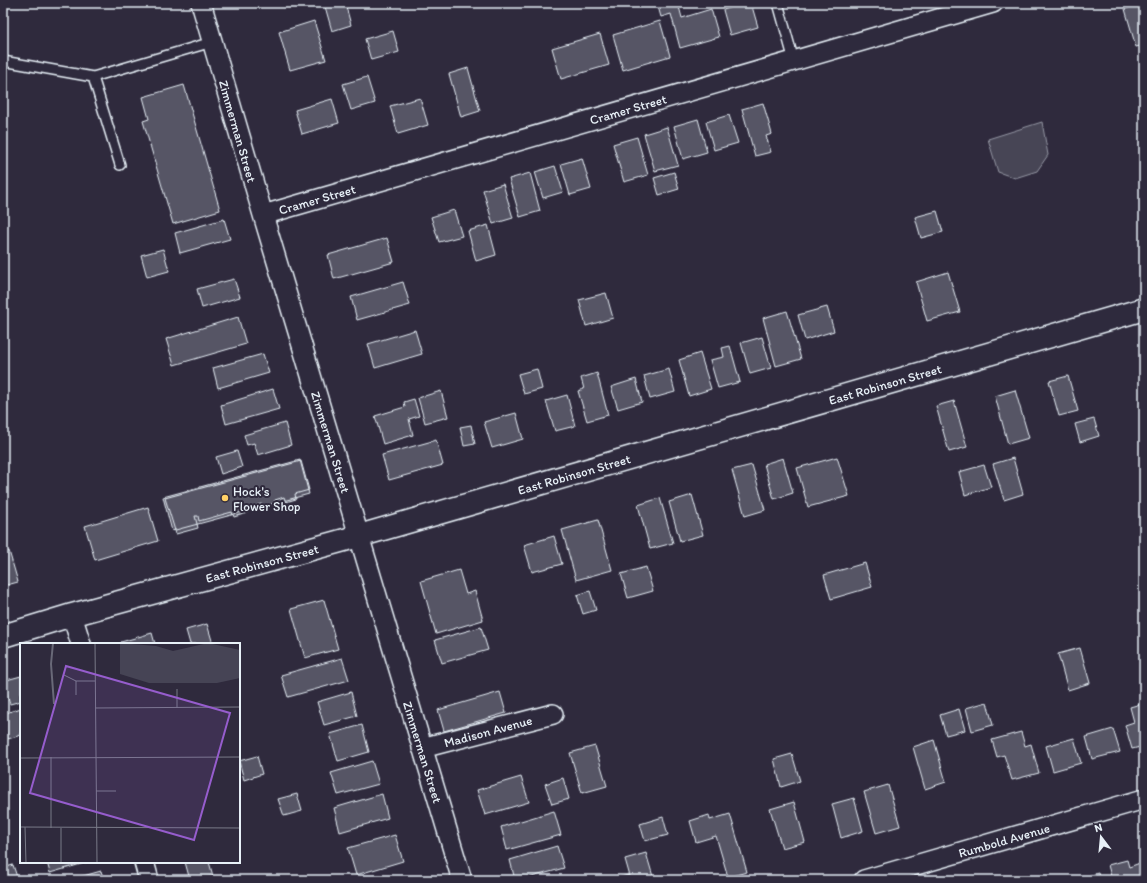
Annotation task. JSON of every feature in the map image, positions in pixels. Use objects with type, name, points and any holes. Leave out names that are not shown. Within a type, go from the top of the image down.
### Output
[{"type":"street","name":"Zimmerman Street","points":[[201,3],[462,880]]},
{"type":"street","name":"Cramer Street","points":[[263,215],[993,3]]},
{"type":"street","name":"East Robinson Street","points":[[3,636],[72,615],[360,536],[1144,309]]},
{"type":"street","points":[[72,615],[80,643]]},
{"type":"street","name":"Madison Avenue","points":[[422,748],[554,714]]},
{"type":"street","name":"Rumbold Avenue","points":[[864,880],[1144,799]]},
{"type":"street","points":[[144,863],[149,880]]},
{"type":"lane","points":[[778,3],[794,61]]},
{"type":"lane","points":[[3,61],[93,77],[212,42]]},
{"type":"lane","points":[[93,77],[120,165]]},
{"type":"shaded area","points":[[1042,122],[1048,155],[1037,171],[1015,178],[998,172],[988,139]]},
{"type":"building","points":[[324,3],[345,3],[351,25],[332,31]]},
{"type":"building","points":[[657,3],[678,3],[682,18],[711,9],[719,37],[680,48],[671,14],[661,17]]},
{"type":"building","points":[[746,3],[751,3],[758,27],[730,35],[723,10]]},
{"type":"building","points":[[1144,3],[1144,45],[1136,47],[1125,9]]},
{"type":"building","points":[[314,21],[326,60],[290,70],[279,32]]},
{"type":"building","points":[[660,21],[670,56],[623,70],[613,35]]},
{"type":"building","points":[[393,31],[399,52],[371,60],[365,39]]},
{"type":"building","points":[[600,34],[609,65],[561,79],[552,48]]},
{"type":"building","points":[[468,68],[480,111],[461,117],[449,74]]},
{"type":"building","points":[[367,77],[375,103],[351,110],[343,84]]},
{"type":"building","points":[[184,85],[220,210],[173,224],[143,121],[149,119],[143,97]]},
{"type":"building","points":[[420,98],[428,125],[398,134],[390,106]]},
{"type":"building","points":[[332,99],[339,123],[302,134],[295,110]]},
{"type":"building","points":[[763,103],[772,134],[766,136],[771,152],[755,156],[742,109]]},
{"type":"building","points":[[729,115],[738,143],[714,150],[706,122]]},
{"type":"building","points":[[698,119],[707,152],[683,159],[674,126]]},
{"type":"building","points":[[667,127],[678,165],[655,171],[644,134]]},
{"type":"building","points":[[637,137],[648,175],[624,182],[613,144]]},
{"type":"building","points":[[582,158],[591,189],[570,195],[561,164]]},
{"type":"building","points":[[555,166],[563,192],[543,198],[535,172]]},
{"type":"building","points":[[674,172],[679,189],[659,195],[654,178]]},
{"type":"building","points":[[530,173],[540,211],[520,217],[509,179]]},
{"type":"building","points":[[503,184],[513,218],[493,224],[483,190]]},
{"type":"building","points":[[454,210],[462,236],[439,242],[431,217]]},
{"type":"building","points":[[937,211],[943,232],[921,238],[915,217]]},
{"type":"building","points":[[224,219],[230,239],[180,253],[175,233]]},
{"type":"building","points":[[488,225],[496,255],[476,261],[468,231]]},
{"type":"building","points":[[387,238],[394,262],[334,279],[328,255]]},
{"type":"building","points":[[163,249],[169,271],[147,277],[141,255]]},
{"type":"building","points":[[948,272],[960,312],[927,321],[916,282]]},
{"type":"building","points":[[234,279],[240,297],[202,308],[197,289]]},
{"type":"building","points":[[403,282],[410,305],[357,320],[351,297]]},
{"type":"building","points":[[606,293],[613,318],[586,326],[579,300]]},
{"type":"building","points":[[827,307],[834,331],[805,340],[798,315]]},
{"type":"building","points":[[787,311],[801,359],[776,366],[763,318]]},
{"type":"building","points":[[238,317],[246,344],[174,365],[166,339]]},
{"type":"building","points":[[415,330],[422,354],[375,368],[368,344]]},
{"type":"building","points":[[762,337],[771,368],[750,374],[741,343]]},
{"type":"building","points":[[730,346],[740,382],[718,388],[710,360],[724,357],[722,348]]},
{"type":"building","points":[[700,353],[711,389],[689,396],[679,360]]},
{"type":"building","points":[[263,354],[269,373],[218,388],[213,368]]},
{"type":"building","points":[[537,369],[542,389],[524,394],[518,374]]},
{"type":"building","points":[[669,369],[675,392],[650,399],[644,376]]},
{"type":"building","points":[[597,373],[608,415],[587,421],[578,391],[584,389],[581,378]]},
{"type":"building","points":[[1068,376],[1078,411],[1059,416],[1049,381]]},
{"type":"building","points":[[636,379],[642,402],[618,409],[611,387]]},
{"type":"building","points":[[273,389],[279,409],[226,424],[221,405]]},
{"type":"building","points":[[1015,390],[1029,438],[1008,444],[995,396]]},
{"type":"building","points":[[441,391],[448,417],[425,423],[418,398]]},
{"type":"building","points":[[567,395],[575,426],[555,431],[546,401]]},
{"type":"building","points":[[414,399],[419,416],[409,419],[413,435],[383,444],[375,416],[405,407],[404,402]]},
{"type":"building","points":[[954,401],[967,447],[949,452],[936,406]]},
{"type":"building","points":[[516,413],[523,439],[492,448],[484,422]]},
{"type":"building","points":[[1094,419],[1099,436],[1080,442],[1075,424]]},
{"type":"building","points":[[285,423],[291,445],[258,455],[254,443],[247,445],[244,435]]},
{"type":"building","points":[[471,425],[475,444],[464,446],[460,427]]},
{"type":"building","points":[[436,440],[443,465],[389,480],[382,455]]},
{"type":"building","points":[[237,451],[242,467],[221,474],[216,457]]},
{"type":"building","points":[[837,457],[849,496],[808,507],[797,468]]},
{"type":"building","points":[[783,458],[793,493],[774,499],[764,464]]},
{"type":"building","points":[[1013,458],[1023,494],[1004,500],[993,464]]},
{"type":"building","name":"Hock's Flower Shop","points":[[300,460],[309,494],[172,531],[163,497]]},
{"type":"building","name":"Hock's Flower Shop","points":[[301,461],[309,490],[295,494],[296,499],[286,502],[284,497],[275,500],[274,504],[266,507],[261,504],[246,509],[247,513],[234,517],[232,512],[199,521],[198,516],[195,516],[198,528],[176,534],[165,498]]},
{"type":"building","points":[[752,465],[765,510],[745,516],[732,470]]},
{"type":"building","points":[[984,465],[991,487],[965,495],[959,472]]},
{"type":"building","points":[[692,495],[703,535],[680,541],[669,502]]},
{"type":"building","points":[[660,498],[673,543],[650,549],[638,505]]},
{"type":"building","points":[[148,507],[158,541],[95,560],[85,526]]},
{"type":"building","points":[[598,520],[612,570],[576,580],[562,530]]},
{"type":"building","points":[[554,536],[562,564],[532,572],[524,545]]},
{"type":"building","points":[[9,551],[18,582],[3,586],[3,553]]},
{"type":"building","points":[[865,563],[872,587],[831,599],[824,575]]},
{"type":"building","points":[[646,567],[653,591],[628,598],[621,574]]},
{"type":"building","points":[[459,570],[466,594],[475,591],[483,620],[436,634],[421,581]]},
{"type":"building","points":[[590,591],[596,610],[583,614],[577,595]]},
{"type":"building","points":[[324,600],[338,649],[305,658],[291,609]]},
{"type":"building","points":[[207,624],[213,643],[190,643],[186,630]]},
{"type":"building","points":[[481,627],[488,650],[442,663],[435,640]]},
{"type":"building","points":[[152,633],[155,643],[122,643]]},
{"type":"building","points":[[1080,648],[1090,683],[1068,690],[1058,654]]},
{"type":"building","points":[[342,658],[349,680],[288,697],[281,675]]},
{"type":"building","points":[[20,676],[20,701],[10,704],[3,681]]},
{"type":"building","points":[[351,692],[357,716],[324,725],[317,702]]},
{"type":"building","points":[[500,692],[506,713],[444,731],[438,710]]},
{"type":"building","points":[[987,702],[993,725],[972,731],[966,708]]},
{"type":"building","points":[[1144,703],[1144,746],[1132,749],[1125,725],[1134,722],[1130,707]]},
{"type":"building","points":[[20,708],[20,735],[8,739],[3,721],[3,714]]},
{"type":"building","points":[[959,709],[965,730],[946,735],[940,715]]},
{"type":"building","points":[[362,725],[369,752],[338,761],[330,734]]},
{"type":"building","points":[[1113,729],[1120,752],[1092,759],[1086,737]]},
{"type":"building","points":[[1021,732],[1025,746],[1031,744],[1039,773],[1012,780],[1004,755],[997,757],[992,740]]},
{"type":"building","points":[[1074,738],[1081,763],[1053,771],[1046,746]]},
{"type":"building","points":[[934,740],[946,782],[925,789],[913,747]]},
{"type":"building","points":[[595,746],[607,786],[582,793],[570,753]]},
{"type":"building","points":[[792,754],[800,781],[781,787],[774,759]]},
{"type":"building","points":[[257,756],[262,774],[244,780],[240,761]]},
{"type":"building","points":[[372,761],[379,784],[338,795],[331,773]]},
{"type":"building","points":[[521,777],[529,802],[485,815],[477,790]]},
{"type":"building","points":[[563,778],[569,799],[552,804],[545,784]]},
{"type":"building","points":[[888,785],[900,826],[876,833],[864,792]]},
{"type":"building","points":[[297,794],[302,811],[284,816],[278,799]]},
{"type":"building","points":[[382,794],[388,818],[340,832],[334,808]]},
{"type":"building","points":[[854,798],[863,831],[841,838],[832,804]]},
{"type":"building","points":[[794,802],[805,842],[782,848],[770,809]]},
{"type":"building","points":[[554,811],[561,835],[507,850],[501,827]]},
{"type":"building","points":[[730,814],[747,872],[728,877],[716,836],[696,842],[690,821],[709,815],[710,820]]},
{"type":"building","points":[[663,817],[668,835],[645,841],[640,824]]},
{"type":"building","points":[[395,835],[403,861],[356,875],[348,848]]},
{"type":"building","points":[[557,846],[564,868],[521,880],[515,880],[510,860]]},
{"type":"building","points":[[646,853],[654,880],[631,880],[625,859]]},
{"type":"building","points":[[1127,860],[1129,867],[1140,863],[1144,880],[1112,880],[1108,865]]},
{"type":"building","points":[[47,863],[85,863],[50,873]]},
{"type":"building","points":[[185,863],[209,863],[213,876],[198,880],[190,880]]},
{"type":"building","points":[[13,865],[18,880],[3,880],[3,868]]},
{"type":"building","points":[[101,871],[104,880],[69,880]]},
{"type":"building","points":[[1098,873],[1100,880],[1077,880],[1077,879]]},
{"type":"building","points":[[628,875],[629,880],[611,880]]},
{"type":"place","name":"Hock's Flower Shop","points":[[225,498]]}]
